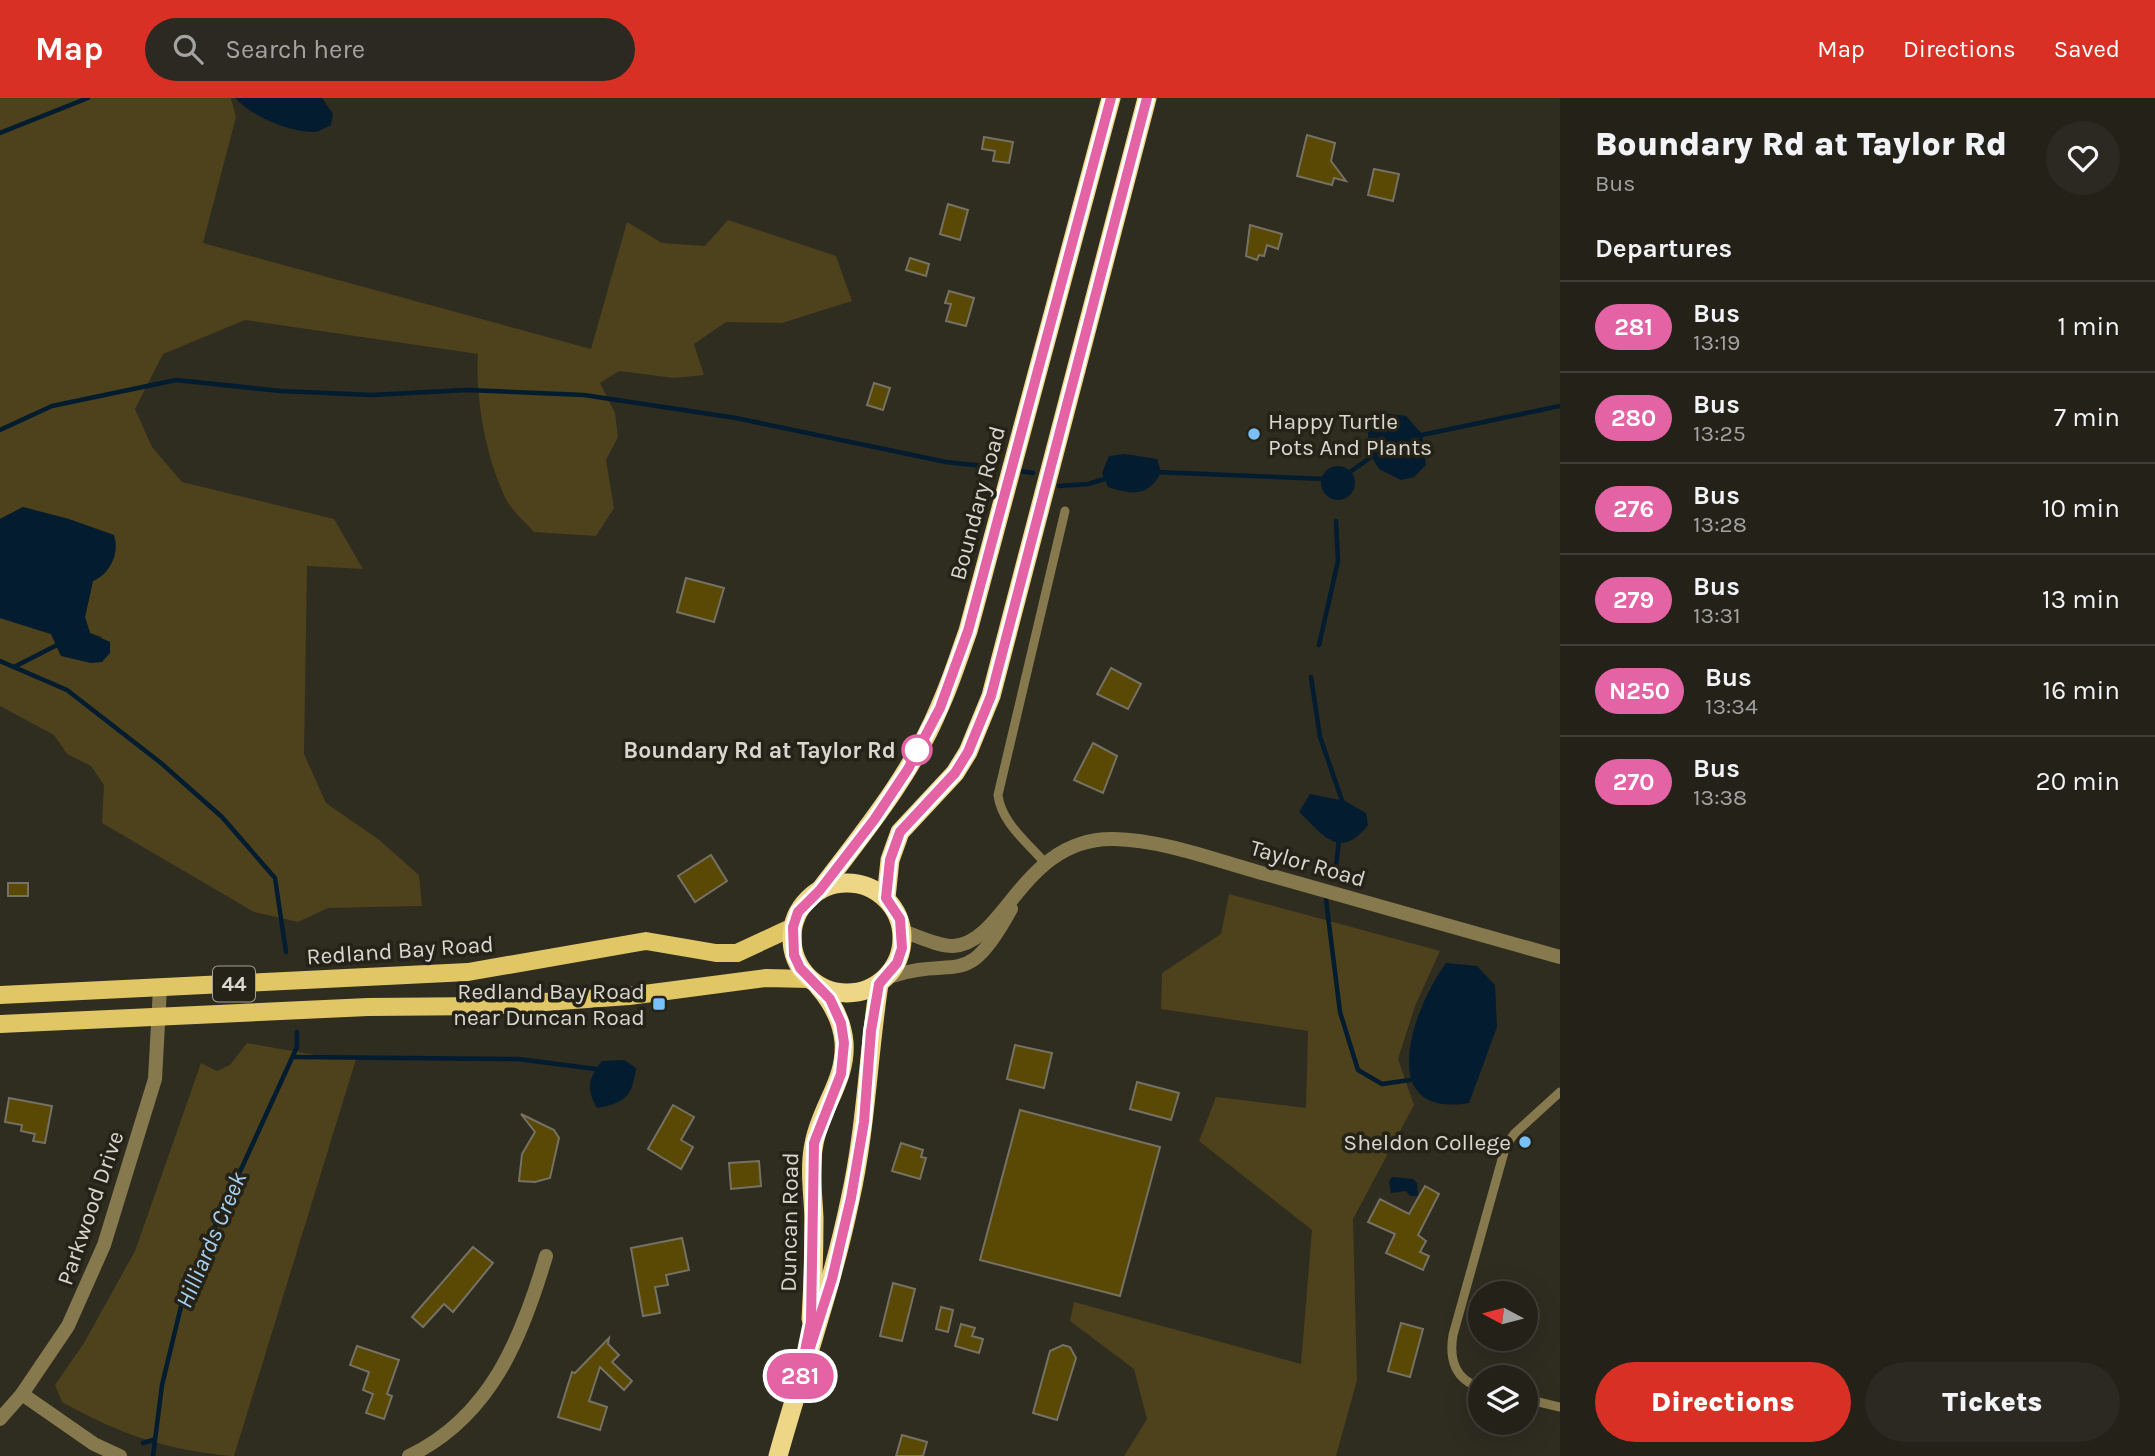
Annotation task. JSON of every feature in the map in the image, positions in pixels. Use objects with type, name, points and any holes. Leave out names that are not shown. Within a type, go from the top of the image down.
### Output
[{"type":"highway","name":"Boundary Road","points":[[820,890],[874,820],[908,769],[940,708],[968,631],[1111,98]]},
{"type":"highway","points":[[886,898],[890,860],[900,832],[955,773],[968,752],[991,696],[1147,98]]},
{"type":"highway","points":[[847,883],[868,887],[886,898],[900,919],[902,931],[897,963],[883,981],[864,992],[848,994],[813,983],[794,955],[793,927],[798,912],[820,890],[847,883]]},
{"type":"highway","name":"Duncan Road","points":[[778,1456],[832,1279],[851,1198],[864,1122],[871,1031],[883,981]]},
{"type":"highway","name":"Duncan Road","points":[[798,1385],[811,1322],[814,1143],[843,1062],[841,1023],[830,999],[813,983]]},
{"type":"main road","name":"Redland Bay Road","points":[[0,995],[468,972],[646,941],[716,953],[737,953],[793,927]]},
{"type":"main road","name":"44","points":[[0,1024],[368,1007],[489,1006],[629,996],[766,978],[813,983]]},
{"type":"street","name":"Taylor Road","points":[[902,931],[953,946],[970,942],[985,930],[1044,862],[1090,841],[1114,839],[1145,843],[1560,957]]},
{"type":"street","name":"Taylor Road","points":[[883,981],[907,971],[952,969],[978,958],[990,945],[1013,904],[1044,862]]},
{"type":"street","name":"Parkwood Drive","points":[[0,1419],[22,1394],[68,1326],[104,1245],[155,1079],[160,988]]},
{"type":"street","points":[[409,1456],[445,1434],[479,1403],[505,1367],[526,1321],[546,1256]]},
{"type":"street","points":[[22,1394],[94,1444],[120,1456]]},
{"type":"lane","points":[[1044,862],[1007,819],[999,807],[998,795],[1065,511]]},
{"type":"lane","points":[[1468,1382],[1462,1379],[1456,1370],[1451,1354],[1453,1335],[1506,1146],[1515,1133],[1560,1093]]},
{"type":"lane","points":[[1538,1402],[1560,1407]]},
{"type":"shaded area","points":[[0,98],[231,98],[236,117],[203,243],[591,349],[627,222],[662,243],[705,246],[728,220],[836,256],[852,301],[782,323],[726,322],[694,344],[704,375],[674,378],[619,371],[600,383],[615,413],[618,437],[606,460],[614,508],[596,536],[534,532],[509,503],[499,483],[483,428],[478,389],[478,354],[245,320],[163,354],[135,409],[152,447],[182,482],[334,519],[363,569],[307,566],[304,754],[326,803],[378,839],[419,875],[422,906],[328,908],[298,922],[254,912],[102,823],[104,785],[91,766],[67,754],[54,735],[0,706],[0,618],[51,634],[61,656],[103,637],[90,633],[85,617],[93,581],[24,507],[0,519]]},
{"type":"shaded area","points":[[1229,894],[1440,951],[1415,1006],[1398,1059],[1414,1105],[1353,1219],[1357,1380],[1336,1456],[1124,1456],[1147,1419],[1134,1369],[1070,1321],[1074,1302],[1301,1364],[1312,1230],[1199,1141],[1216,1097],[1306,1108],[1308,1031],[1161,1009],[1162,973],[1221,934]]},
{"type":"shaded area","points":[[247,1043],[321,1056],[357,1056],[234,1456],[230,1456],[163,1445],[124,1432],[62,1402],[55,1385],[84,1343],[135,1251],[201,1063],[217,1071],[230,1065]]},
{"type":"water","points":[[235,98],[322,98],[333,114],[331,125],[313,132],[301,131],[260,116]]},
{"type":"water","points":[[1382,413],[1406,416],[1422,434],[1426,465],[1414,477],[1401,480],[1379,469],[1368,451],[1368,429]]},
{"type":"water","points":[[1125,454],[1157,459],[1161,472],[1151,486],[1139,492],[1125,492],[1108,487],[1102,473],[1109,456]]},
{"type":"water","points":[[1338,466],[1350,471],[1355,483],[1350,495],[1338,500],[1326,495],[1321,483],[1326,471]]},
{"type":"water","points":[[23,507],[114,535],[116,549],[112,562],[99,578],[93,581],[85,617],[90,633],[110,642],[110,653],[102,662],[91,663],[61,656],[51,634],[0,618],[0,519]]},
{"type":"water","points":[[1310,794],[1345,801],[1366,813],[1368,825],[1349,841],[1332,841],[1299,812]]},
{"type":"water","points":[[1446,963],[1477,966],[1495,985],[1497,1027],[1469,1103],[1439,1103],[1420,1094],[1411,1078],[1409,1056],[1413,1031],[1422,1006]]},
{"type":"water","points":[[624,1060],[636,1068],[629,1092],[621,1101],[597,1108],[590,1090],[594,1073],[602,1061]]},
{"type":"water","points":[[1392,1177],[1413,1179],[1417,1183],[1418,1196],[1410,1196],[1406,1191],[1391,1193],[1389,1182]]},
{"type":"building","points":[[1307,135],[1335,143],[1331,161],[1346,181],[1334,178],[1332,185],[1297,176]]},
{"type":"building","points":[[984,137],[1013,142],[1009,163],[993,161],[995,151],[982,149]]},
{"type":"building","points":[[1374,169],[1399,174],[1393,201],[1368,195]]},
{"type":"building","points":[[948,204],[968,210],[960,240],[940,234]]},
{"type":"building","points":[[1250,225],[1282,234],[1278,249],[1267,245],[1264,256],[1259,255],[1257,260],[1246,256]]},
{"type":"building","points":[[910,258],[929,264],[926,276],[906,270]]},
{"type":"building","points":[[949,291],[974,298],[966,326],[946,321],[951,304],[945,303]]},
{"type":"building","points":[[874,383],[890,388],[883,410],[867,405]]},
{"type":"building","points":[[686,578],[724,588],[714,622],[677,612]]},
{"type":"building","points":[[1111,668],[1141,684],[1128,709],[1097,694]]},
{"type":"building","points":[[1093,743],[1117,756],[1103,793],[1074,780]]},
{"type":"building","points":[[711,855],[727,881],[695,902],[678,876]]},
{"type":"building","points":[[8,883],[28,883],[28,896],[8,896]]},
{"type":"building","points":[[1015,1045],[1052,1053],[1044,1088],[1007,1079]]},
{"type":"building","points":[[1137,1082],[1179,1093],[1171,1120],[1130,1109]]},
{"type":"building","points":[[9,1098],[52,1106],[45,1143],[33,1141],[35,1134],[21,1131],[22,1125],[5,1122]]},
{"type":"building","points":[[673,1105],[694,1117],[681,1140],[693,1147],[681,1169],[648,1149]]},
{"type":"building","points":[[1020,1110],[1160,1147],[1120,1296],[980,1260]]},
{"type":"building","points":[[521,1114],[554,1130],[559,1138],[550,1178],[535,1182],[519,1181],[522,1154],[535,1132]]},
{"type":"building","points":[[901,1143],[923,1150],[921,1157],[926,1158],[920,1179],[892,1171]]},
{"type":"building","points":[[759,1161],[761,1186],[731,1189],[729,1163]]},
{"type":"building","points":[[1425,1186],[1439,1194],[1418,1235],[1426,1241],[1420,1252],[1429,1256],[1423,1270],[1386,1253],[1395,1234],[1368,1222],[1380,1199],[1409,1214]]},
{"type":"building","points":[[682,1238],[689,1270],[666,1275],[668,1285],[655,1287],[660,1313],[643,1316],[631,1248]]},
{"type":"building","points":[[473,1247],[493,1263],[453,1312],[444,1304],[423,1327],[412,1317]]},
{"type":"building","points":[[893,1283],[915,1289],[902,1341],[880,1336]]},
{"type":"building","points":[[941,1307],[953,1310],[948,1332],[936,1329]]},
{"type":"building","points":[[1401,1323],[1423,1329],[1410,1377],[1388,1371]]},
{"type":"building","points":[[961,1324],[975,1328],[972,1336],[983,1339],[979,1353],[955,1346]]},
{"type":"building","points":[[609,1338],[608,1344],[619,1355],[612,1362],[632,1381],[624,1390],[600,1367],[589,1401],[607,1407],[600,1430],[558,1417],[572,1372],[575,1373]]},
{"type":"building","points":[[1063,1345],[1070,1347],[1076,1358],[1057,1420],[1033,1413],[1050,1351]]},
{"type":"building","points":[[357,1346],[399,1360],[387,1394],[392,1396],[384,1419],[366,1413],[373,1394],[363,1390],[369,1372],[350,1365]]},
{"type":"building","points":[[902,1435],[927,1442],[923,1456],[896,1456]]},
{"type":"waterway","points":[[0,133],[88,98]]},
{"type":"waterway","points":[[0,430],[52,406],[176,380],[281,391],[372,395],[467,390],[584,395],[736,418],[946,462],[993,467]]},
{"type":"waterway","points":[[1417,436],[1560,406]]},
{"type":"waterway","points":[[1350,472],[1374,455]]},
{"type":"waterway","points":[[1020,471],[1033,473]]},
{"type":"waterway","points":[[1155,472],[1325,479]]},
{"type":"waterway","points":[[1059,486],[1088,484],[1108,478]]},
{"type":"waterway","points":[[1319,645],[1338,561],[1336,521]]},
{"type":"waterway","points":[[14,667],[57,645]]},
{"type":"waterway","name":"Hilliards Creek","points":[[0,661],[67,690],[161,763],[222,817],[275,878],[286,952]]},
{"type":"waterway","points":[[1311,677],[1320,737],[1344,806]]},
{"type":"waterway","points":[[1336,866],[1339,839]]},
{"type":"waterway","points":[[1326,900],[1340,1012],[1358,1070],[1382,1084],[1410,1080]]},
{"type":"waterway","name":"Hilliards Creek","points":[[153,1456],[162,1385],[184,1294],[297,1047],[297,1032]]},
{"type":"waterway","points":[[293,1057],[518,1059],[596,1069]]},
{"type":"waterway","points":[[143,1443],[153,1440]]},
{"type":"bus line","name":"281","points":[[1111,98],[968,631],[940,708],[908,769],[874,820],[820,890],[808,899],[798,912],[793,927],[794,955],[809,979],[830,999],[841,1023],[844,1043],[841,1074],[814,1143],[811,1322],[798,1385],[832,1279],[851,1198],[864,1122],[871,1031],[879,984],[888,977],[897,963],[902,948],[900,919],[886,898],[890,860],[900,832],[955,773],[968,752],[991,696],[1147,98]]},
{"type":"place","name":"Happy Turtle Pots And Plants","points":[[1254,434]]},
{"type":"place","name":"Boundary Rd at Taylor Rd","points":[[917,750]]},
{"type":"place","name":"Redland Bay Road near Duncan Road","points":[[659,1004]]},
{"type":"place","name":"Sheldon College","points":[[1525,1142]]}]
